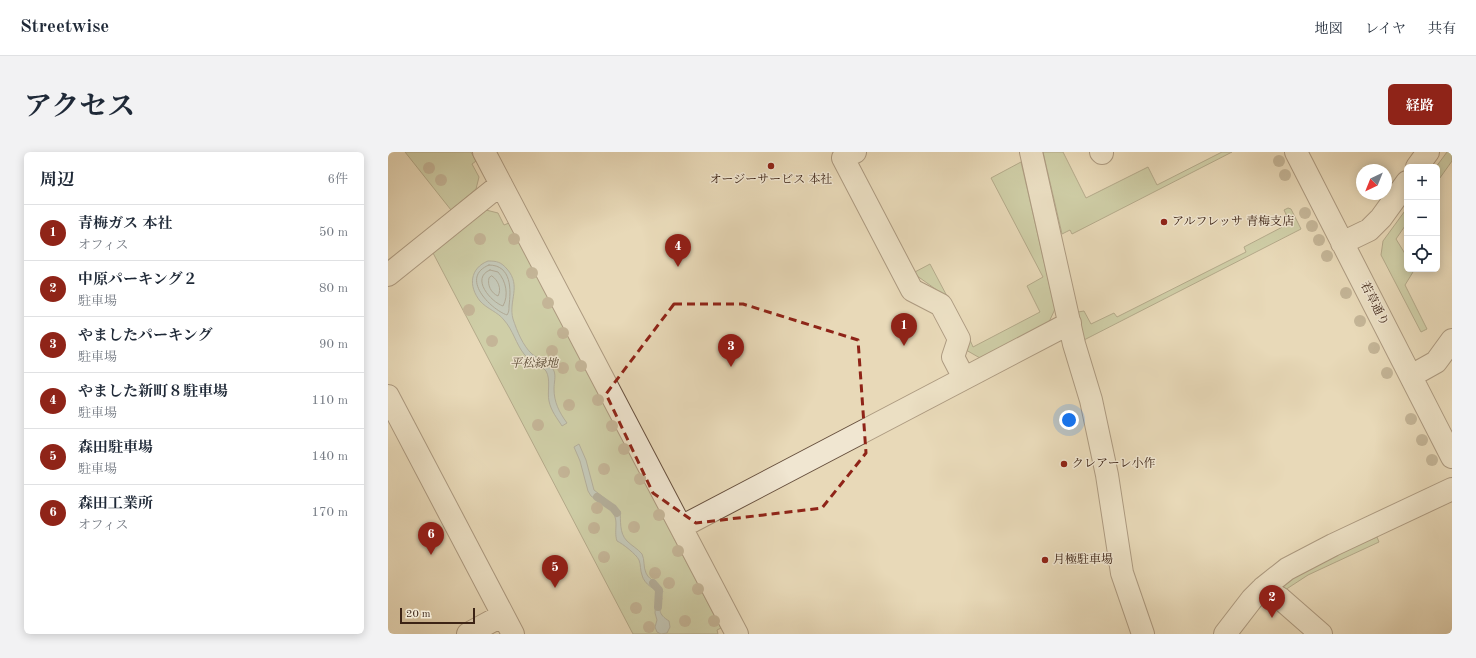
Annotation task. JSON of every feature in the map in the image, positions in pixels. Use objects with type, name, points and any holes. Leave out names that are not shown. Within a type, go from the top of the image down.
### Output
[{"type":"street","points":[[484,152],[737,634]]},
{"type":"street","points":[[855,152],[843,158],[912,290],[941,305],[959,339],[953,357],[964,378]]},
{"type":"street","points":[[1031,152],[1074,344],[1091,400],[1107,475],[1122,573],[1143,634]]},
{"type":"street","name":"若草通り","points":[[1296,152],[1452,457]]},
{"type":"street","points":[[1419,164],[1428,152]]},
{"type":"street","points":[[388,275],[501,184]]},
{"type":"street","points":[[1342,242],[1369,230],[1381,218],[1404,186]]},
{"type":"street","points":[[681,527],[1070,322]]},
{"type":"street","points":[[1411,376],[1436,362],[1452,340]]},
{"type":"street","points":[[388,396],[513,634]]},
{"type":"street","points":[[1225,634],[1252,599],[1263,588],[1275,578],[1301,561],[1452,489]]},
{"type":"street","points":[[1263,588],[1281,599],[1322,634]]},
{"type":"street","points":[[468,634],[503,615]]},
{"type":"highlighted area","points":[[674,304],[743,304],[858,340],[866,453],[822,508],[696,523],[653,493],[606,394]]},
{"type":"green space","points":[[405,152],[471,152],[476,161],[472,164],[479,177],[476,189],[451,210]]},
{"type":"green space","points":[[1043,152],[1063,152],[1086,198],[1148,167],[1157,185],[1222,152],[1232,152],[1072,234],[1070,230],[1062,234]]},
{"type":"green space","points":[[1447,152],[1452,152],[1452,161],[1440,178],[1440,164],[1438,164]]},
{"type":"green space","points":[[1021,162],[1055,309],[1049,322],[980,358],[966,350],[970,340],[973,347],[1040,312],[1027,286],[1043,277],[991,178]]},
{"type":"green space","points":[[1288,208],[1291,209],[1301,229],[1084,340],[1078,312],[1084,311],[1091,324],[1114,313],[1117,317],[1246,252],[1244,247],[1290,223],[1284,210]]},
{"type":"green space","name":"平松緑地","points":[[486,210],[498,213],[504,225],[509,223],[721,628],[717,630],[718,634],[633,634],[433,253]]},
{"type":"green space","points":[[1404,212],[1404,227],[1396,239],[1404,252],[1404,272],[1413,272],[1405,285],[1427,329],[1421,332],[1381,255],[1383,241]]},
{"type":"green space","points":[[930,264],[948,298],[913,273]]},
{"type":"green space","points":[[1377,537],[1379,542],[1308,575],[1285,590],[1279,589],[1290,580],[1314,566],[1339,553]]},
{"type":"water","points":[[488,261],[501,263],[507,269],[514,281],[512,306],[513,319],[521,338],[529,351],[550,365],[554,371],[556,403],[559,411],[567,423],[562,426],[550,405],[546,371],[526,357],[504,320],[483,304],[476,295],[473,284],[474,273],[477,268]]},
{"type":"water","points":[[579,444],[586,460],[594,490],[607,500],[604,505],[591,496],[588,491],[580,461],[574,447]]},
{"type":"water","points":[[612,504],[620,511],[621,527],[624,538],[642,554],[646,573],[663,592],[653,589],[647,584],[643,578],[640,562],[629,549],[617,541],[616,520],[613,512],[609,508]]},
{"type":"water","points":[[656,596],[662,598],[660,611],[661,614],[669,621],[670,627],[667,633],[661,634],[657,632],[655,627],[657,620],[655,613]]},
{"type":"waterway","points":[[597,497],[613,508],[617,513]]},
{"type":"waterway","points":[[653,583],[659,590],[658,607]]},
{"type":"place","name":"オージーサービス 本社","points":[[771,166]]},
{"type":"place","name":"アルフレッサ 青梅支店","points":[[1164,222]]},
{"type":"place","name":"やました新町８駐車場","points":[[678,267]]},
{"type":"place","name":"青梅ガス 本社","points":[[904,346]]},
{"type":"place","name":"やましたパーキング","points":[[731,367]]},
{"type":"place","name":"クレアーレ小作","points":[[1064,464]]},
{"type":"place","name":"森田工業所","points":[[431,555]]},
{"type":"place","name":"月極駐車場","points":[[1045,560]]},
{"type":"place","name":"森田駐車場","points":[[555,588]]},
{"type":"place","name":"中原パーキング２","points":[[1272,618]]}]
